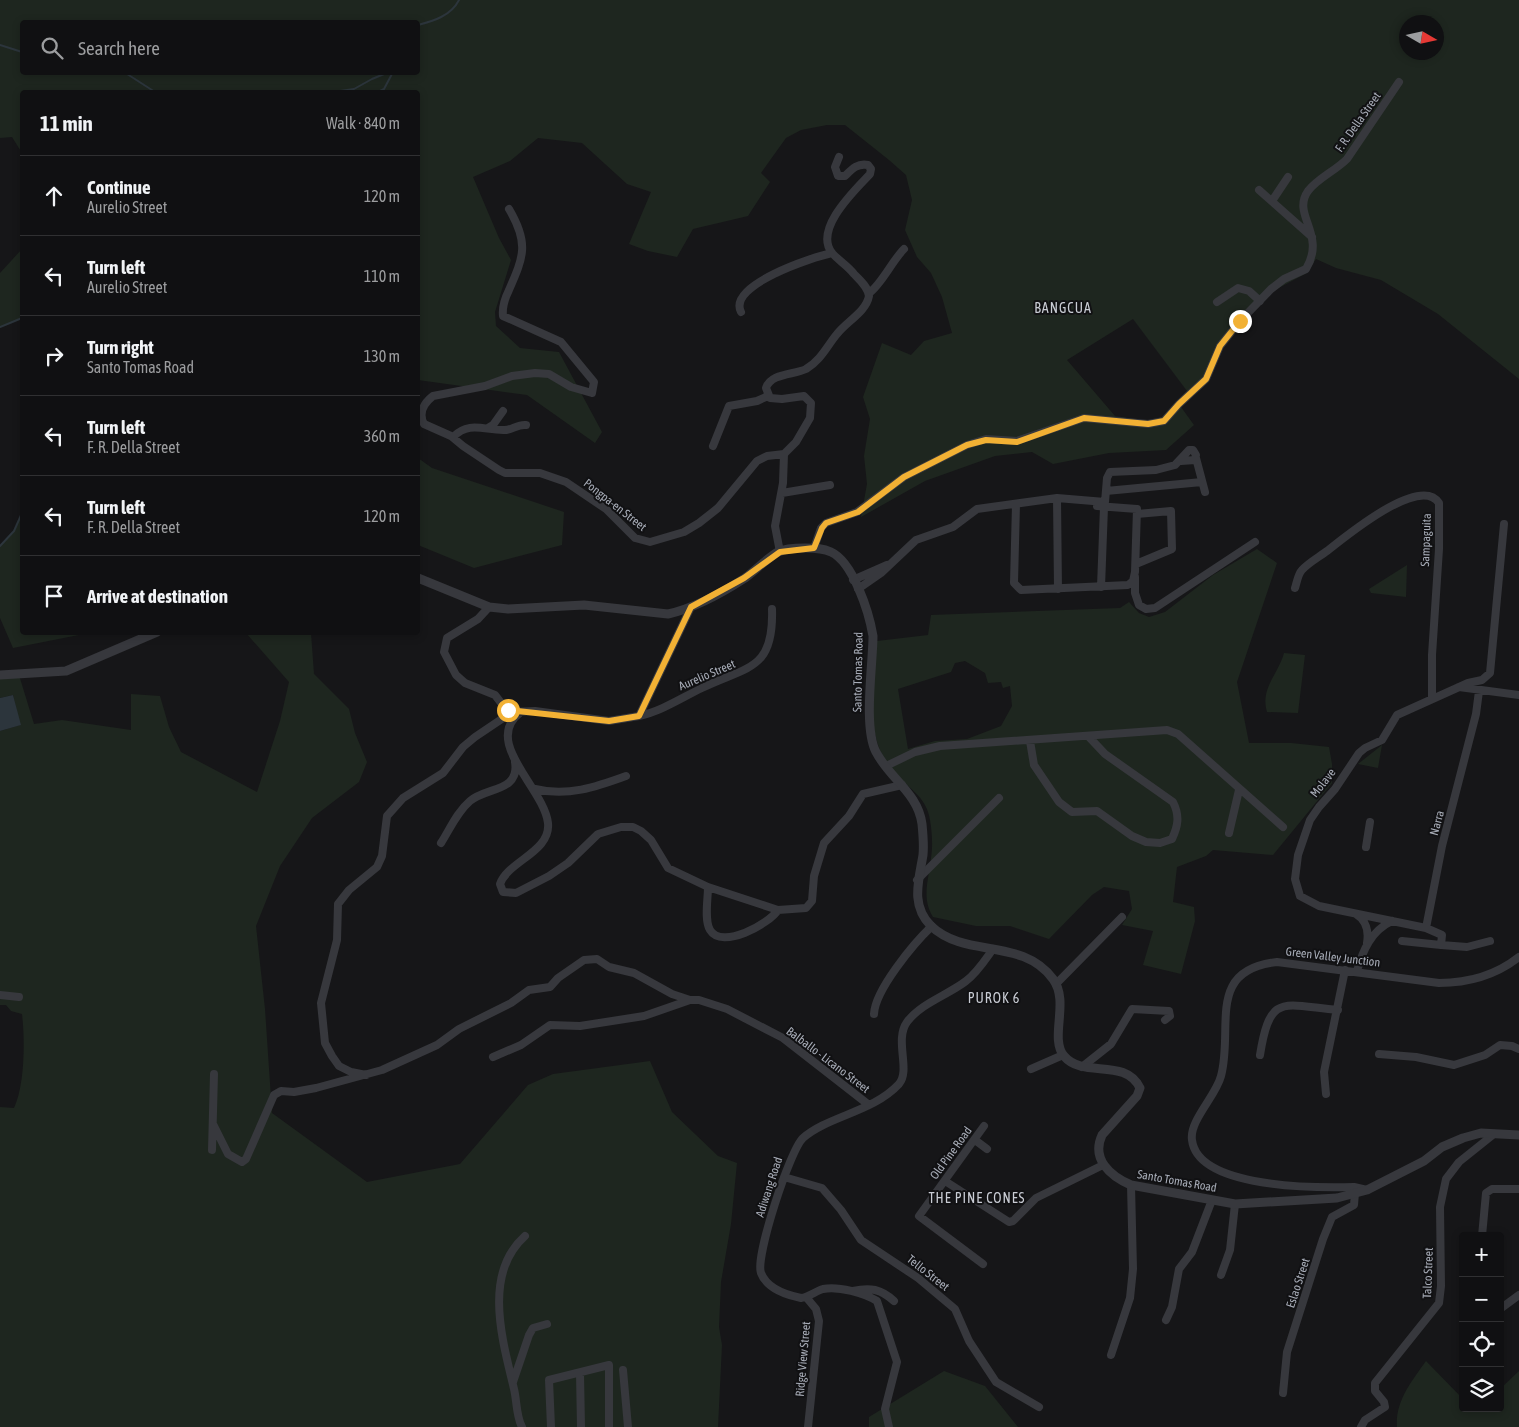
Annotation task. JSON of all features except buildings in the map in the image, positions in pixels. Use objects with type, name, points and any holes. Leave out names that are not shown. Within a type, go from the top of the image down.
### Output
[{"type":"street","name":"F. R. Della Street","points":[[1313,238],[1304,214],[1304,197],[1318,180],[1336,170],[1347,159],[1399,82]]},
{"type":"street","points":[[839,158],[834,167],[838,176],[844,176],[852,168],[862,164],[868,165],[871,169],[870,174],[846,200],[833,220],[828,238],[832,254],[849,268],[869,293]]},
{"type":"street","points":[[1272,202],[1288,177]]},
{"type":"street","points":[[814,548],[826,523],[858,512],[904,477],[974,443],[990,439],[1013,442],[1084,418],[1148,424],[1164,421],[1206,379],[1220,346],[1260,301],[1284,279],[1306,269],[1313,251],[1313,238],[1259,190]]},
{"type":"street","name":"Pongpa-en Street","points":[[509,209],[522,236],[523,243],[517,272],[504,302],[503,316],[561,342],[593,381],[595,387],[592,393],[584,392],[552,376],[534,373],[512,376],[485,386],[433,396],[424,406],[422,420],[429,428],[453,437],[492,468],[505,473],[540,473],[566,482],[606,509],[635,538],[650,542],[684,532],[699,523],[718,508],[757,461],[767,456],[784,454]]},
{"type":"street","points":[[768,396],[766,388],[769,382],[806,369],[821,358],[836,334],[866,305],[869,293],[877,288],[891,262],[904,248]]},
{"type":"street","points":[[741,312],[739,306],[741,298],[749,288],[805,260],[832,254]]},
{"type":"street","points":[[1217,302],[1238,288],[1249,290],[1260,301]]},
{"type":"street","points":[[713,446],[729,406],[761,400],[768,396]]},
{"type":"street","points":[[768,396],[777,400],[804,396],[811,403],[811,414],[808,422],[784,454],[782,493],[775,526],[780,552]]},
{"type":"street","points":[[488,428],[493,425],[503,411]]},
{"type":"street","points":[[453,437],[470,427],[501,430],[517,425],[526,425]]},
{"type":"street","points":[[858,589],[892,563],[916,540],[959,524],[977,509],[1057,499],[1105,502],[1107,475],[1110,472],[1156,470],[1175,465],[1182,461],[1191,450],[1195,452],[1205,492]]},
{"type":"street","points":[[1106,491],[1202,482]]},
{"type":"street","points":[[782,493],[830,484]]},
{"type":"street","name":"Sampaguita","points":[[1295,588],[1302,570],[1374,514],[1417,498],[1432,497],[1436,499],[1439,503],[1439,549],[1434,603],[1432,698]]},
{"type":"street","points":[[1057,499],[1104,507],[1137,509],[1135,593],[1139,605],[1146,609],[1155,608],[1255,542]]},
{"type":"street","points":[[1057,499],[1058,589]]},
{"type":"street","points":[[1016,504],[1016,586],[1021,590],[1128,585],[1135,577]]},
{"type":"street","points":[[1100,587],[1104,507]]},
{"type":"street","points":[[1136,564],[1172,549],[1171,511],[1137,514]]},
{"type":"street","name":"Molave","points":[[1392,921],[1319,906],[1300,896],[1295,879],[1295,867],[1310,820],[1359,753],[1382,740],[1395,717],[1432,698],[1482,680],[1491,670],[1497,573],[1504,524]]},
{"type":"street","name":"Santo Tomas Road","points":[[420,579],[489,607],[508,609],[584,605],[668,614],[691,607],[744,578],[780,552],[814,548],[832,552],[839,557],[853,580],[868,612],[873,636],[870,692],[875,750],[914,801],[922,823],[923,853],[917,880],[919,905],[932,926],[946,936],[967,944],[1025,956],[1040,965],[1056,984]]},
{"type":"street","points":[[853,580],[892,563]]},
{"type":"street","points":[[489,607],[478,619],[447,638],[444,652],[450,668],[460,680],[495,695],[506,708],[517,712]]},
{"type":"street","name":"Aurelio Street","points":[[639,716],[691,607]]},
{"type":"street","name":"Aurelio Street","points":[[517,712],[535,711],[609,721],[639,716],[662,709],[703,687],[745,671],[759,660],[770,641],[772,609]]},
{"type":"street","points":[[0,675],[66,671],[150,635]]},
{"type":"street","points":[[1465,686],[1479,691],[1519,695]]},
{"type":"street","name":"Narra","points":[[1426,928],[1442,846],[1476,714],[1479,691]]},
{"type":"street","points":[[441,843],[468,803],[481,794],[503,787],[511,781],[516,768],[507,733],[511,720],[517,712]]},
{"type":"street","points":[[366,1075],[351,1072],[339,1066],[324,1043],[321,1003],[337,940],[338,904],[349,890],[377,867],[382,856],[387,816],[403,798],[442,773],[463,747],[475,737],[517,712]]},
{"type":"street","points":[[886,766],[928,748],[990,741],[1030,741],[1168,730],[1178,734],[1283,827]]},
{"type":"street","points":[[1030,741],[1034,765],[1059,802],[1072,812],[1097,811],[1132,836],[1146,842],[1160,843],[1172,839],[1178,826],[1177,810],[1173,802],[1105,754],[1089,737]]},
{"type":"street","points":[[515,760],[534,789],[548,821],[546,834],[536,848],[503,877],[500,884],[503,892],[516,892],[549,876],[568,863],[598,834],[621,827],[633,827],[651,840],[668,868],[708,887],[778,910],[804,909],[810,903],[814,876],[824,843],[849,816],[863,794],[902,785]]},
{"type":"street","points":[[534,789],[562,793],[588,789],[626,776]]},
{"type":"street","points":[[1229,833],[1240,790]]},
{"type":"street","points":[[917,880],[999,798]]},
{"type":"street","points":[[1366,847],[1370,822]]},
{"type":"street","points":[[708,887],[708,923],[710,929],[715,934],[731,936],[749,932],[766,924],[778,910]]},
{"type":"street","points":[[1352,912],[1365,922],[1368,931],[1367,945]]},
{"type":"street","points":[[945,1181],[1009,1222],[1014,1221],[1036,1198],[1103,1164],[1098,1150],[1102,1135],[1137,1096],[1140,1088],[1131,1076],[1098,1067],[1082,1067],[1072,1063],[1063,1055],[1059,1044],[1060,997],[1056,984],[1122,917]]},
{"type":"street","points":[[1357,971],[1362,952],[1378,927],[1392,921],[1441,933],[1440,945]]},
{"type":"street","points":[[874,1014],[877,1001],[906,955],[932,926]]},
{"type":"street","points":[[1402,941],[1467,947],[1490,941]]},
{"type":"street","name":"Adiwang Road","points":[[806,1297],[794,1297],[780,1291],[764,1280],[760,1271],[763,1241],[788,1161],[803,1138],[869,1105],[901,1081],[903,1072],[901,1043],[908,1021],[920,1010],[966,981],[976,972],[993,949]]},
{"type":"street","name":"Green Valley Junction","points":[[1367,1190],[1354,1187],[1266,1183],[1235,1177],[1201,1158],[1192,1141],[1192,1130],[1212,1098],[1222,1074],[1226,1005],[1232,985],[1240,976],[1259,964],[1277,962],[1438,983],[1458,983],[1495,973],[1519,957]]},
{"type":"street","points":[[213,1124],[228,1154],[242,1162],[246,1159],[274,1094],[280,1091],[294,1092],[316,1088],[366,1075],[437,1045],[467,1025],[511,1003],[528,990],[550,987],[558,978],[584,960],[597,959],[609,967],[634,973],[672,994],[690,1000]]},
{"type":"street","points":[[1326,1094],[1324,1072],[1345,970]]},
{"type":"street","points":[[0,995],[19,997]]},
{"type":"street","name":"Balballo - Licano Street","points":[[493,1057],[516,1048],[550,1025],[580,1026],[644,1016],[690,1000],[712,1003],[728,1009],[783,1038],[869,1105]]},
{"type":"street","points":[[1260,1055],[1266,1022],[1276,1009],[1283,1006],[1292,1006],[1338,1010]]},
{"type":"street","points":[[1082,1067],[1111,1044],[1132,1009],[1169,1011],[1170,1016],[1165,1020]]},
{"type":"street","points":[[1379,1054],[1454,1065],[1485,1055],[1500,1045],[1512,1046],[1519,1050]]},
{"type":"street","points":[[1031,1069],[1063,1055]]},
{"type":"street","points":[[212,1150],[214,1074]]},
{"type":"street","name":"Old Pine Road","points":[[983,1264],[919,1216],[984,1126]]},
{"type":"street","name":"Santo Tomas Road","points":[[1103,1164],[1119,1180],[1131,1186],[1235,1204],[1337,1198],[1367,1190],[1424,1161],[1442,1147],[1462,1138],[1480,1133],[1519,1135]]},
{"type":"street","name":"Talco Street","points":[[1361,1427],[1365,1420],[1377,1414],[1384,1407],[1384,1402],[1375,1391],[1375,1383],[1438,1303],[1441,1286],[1441,1199],[1446,1179],[1459,1162],[1494,1134]]},
{"type":"street","points":[[975,1140],[987,1149]]},
{"type":"street","name":"Tello Street","points":[[784,1178],[822,1188],[841,1210],[861,1240],[918,1278],[955,1309],[969,1341],[996,1382],[1039,1407]]},
{"type":"street","points":[[1111,1355],[1130,1298],[1133,1269],[1131,1186]]},
{"type":"street","points":[[1483,1232],[1488,1191],[1504,1188],[1519,1190]]},
{"type":"street","name":"Eslao Street","points":[[1283,1393],[1287,1352],[1323,1239],[1332,1217],[1354,1205],[1355,1193]]},
{"type":"street","points":[[1166,1320],[1172,1307],[1179,1269],[1192,1252],[1212,1200]]},
{"type":"street","points":[[1222,1275],[1230,1250],[1235,1204]]},
{"type":"street","points":[[522,1427],[501,1329],[501,1284],[504,1264],[510,1252],[525,1236]]},
{"type":"street","points":[[851,1292],[866,1288],[884,1291],[894,1301]]},
{"type":"street","points":[[806,1297],[828,1289],[851,1292],[877,1301],[896,1354],[896,1368],[884,1409],[889,1427]]},
{"type":"street","points":[[1504,1306],[1519,1295]]},
{"type":"street","name":"Ridge View Street","points":[[806,1297],[816,1309],[819,1321],[808,1427]]},
{"type":"street","points":[[513,1384],[529,1334],[533,1328],[547,1324]]},
{"type":"street","points":[[551,1427],[550,1380],[609,1365],[609,1427]]},
{"type":"street","points":[[623,1370],[628,1427]]},
{"type":"street","points":[[580,1372],[581,1427]]},
{"type":"shaded area","points":[[0,0],[1519,0],[1519,379],[1438,314],[1381,280],[1336,268],[1316,259],[1307,273],[1271,292],[1228,340],[1199,387],[1181,407],[1194,425],[1166,450],[1109,453],[1053,464],[1032,452],[995,456],[925,481],[861,517],[867,484],[864,456],[870,419],[863,397],[882,343],[911,355],[924,341],[952,333],[942,297],[931,273],[917,257],[905,230],[912,200],[906,175],[845,125],[827,125],[801,130],[786,138],[761,173],[770,182],[748,216],[693,229],[677,257],[648,251],[629,244],[651,192],[627,184],[582,143],[538,138],[510,161],[473,177],[499,238],[511,260],[495,312],[496,326],[520,348],[559,352],[602,432],[595,443],[527,395],[420,380],[420,90],[20,90],[20,150],[12,137],[0,138]],"holes":[[[1133,319],[1187,391],[1160,419],[1148,421],[1115,416],[1067,360]]]},
{"type":"shaded area","points":[[20,251],[20,319],[0,327],[0,273]]},
{"type":"shaded area","points":[[420,459],[432,468],[564,512],[562,545],[474,568],[420,546]]},
{"type":"shaded area","points":[[20,518],[20,635],[79,635],[13,648],[0,618],[0,546],[14,531]]},
{"type":"shaded area","points":[[1257,549],[1277,563],[1237,682],[1249,743],[1291,743],[1329,747],[1332,764],[1332,783],[1273,855],[1213,850],[1206,856],[1177,867],[1173,902],[1194,907],[1195,921],[1181,974],[1143,965],[1153,931],[1122,925],[1132,909],[1129,891],[1104,887],[1092,895],[1049,939],[1010,926],[976,926],[933,917],[927,903],[932,853],[931,825],[928,812],[925,804],[892,770],[883,756],[873,725],[872,691],[877,641],[928,635],[931,615],[1120,608],[1129,602],[1139,613],[1149,617],[1165,612],[1213,575]],"holes":[[[965,661],[985,673],[988,683],[1001,682],[1003,688],[1010,686],[1012,706],[1001,726],[967,739],[935,741],[908,749],[898,689],[951,672],[955,663]]]},
{"type":"shaded area","points":[[1407,565],[1406,597],[1371,593],[1369,589]]},
{"type":"shaded area","points":[[248,635],[311,635],[314,674],[349,709],[355,733],[367,762],[359,782],[312,818],[280,866],[256,926],[265,1009],[272,1113],[367,1182],[460,1164],[528,1085],[553,1074],[650,1061],[672,1112],[718,1156],[737,1163],[731,1224],[721,1282],[719,1327],[722,1345],[718,1427],[0,1427],[0,1107],[14,1108],[18,1098],[22,1075],[24,1036],[22,1014],[11,1011],[6,1005],[0,1005],[0,731],[20,725],[13,695],[0,698],[0,675],[19,675],[34,724],[62,720],[131,730],[131,694],[160,696],[169,727],[181,752],[257,792],[280,721],[289,682]]},
{"type":"shaded area","points":[[1284,653],[1305,655],[1298,713],[1267,712],[1265,703],[1268,689]]},
{"type":"shaded area","points":[[13,695],[21,725],[0,731],[0,698]]},
{"type":"shaded area","points":[[1382,745],[1378,768],[1358,764]]},
{"type":"shaded area","points":[[1426,1361],[1459,1395],[1459,1412],[1504,1412],[1504,1385],[1519,1371],[1519,1427],[1397,1427],[1399,1409],[1410,1384]]},
{"type":"shaded area","points":[[944,1371],[985,1386],[1018,1427],[869,1427],[869,1417]]},
{"type":"waterway","points":[[420,24],[446,14],[456,6],[459,0]]},
{"type":"waterway","points":[[0,45],[20,51]]},
{"type":"waterway","points":[[129,75],[152,90]]},
{"type":"waterway","points":[[347,90],[354,89],[382,75]]},
{"type":"waterway","points":[[382,90],[391,75]]},
{"type":"waterway","points":[[0,327],[20,319]]},
{"type":"waterway","points":[[0,546],[14,531],[20,518]]},
{"type":"district","name":"BANGCUA","points":[[1063,308]]},
{"type":"district","name":"PUROK 6","points":[[994,998]]},
{"type":"district","name":"THE PINE CONES","points":[[977,1198]]},
{"type":"route","points":[[508,710],[514,712],[535,711],[609,721],[639,716],[664,662],[681,632],[691,607],[744,578],[780,552],[790,549],[814,548],[823,525],[832,520],[858,512],[882,496],[904,477],[967,445],[990,439],[1010,443],[1017,442],[1044,430],[1090,417],[1148,424],[1156,424],[1168,419],[1179,404],[1206,379],[1220,346],[1240,321]]}]
